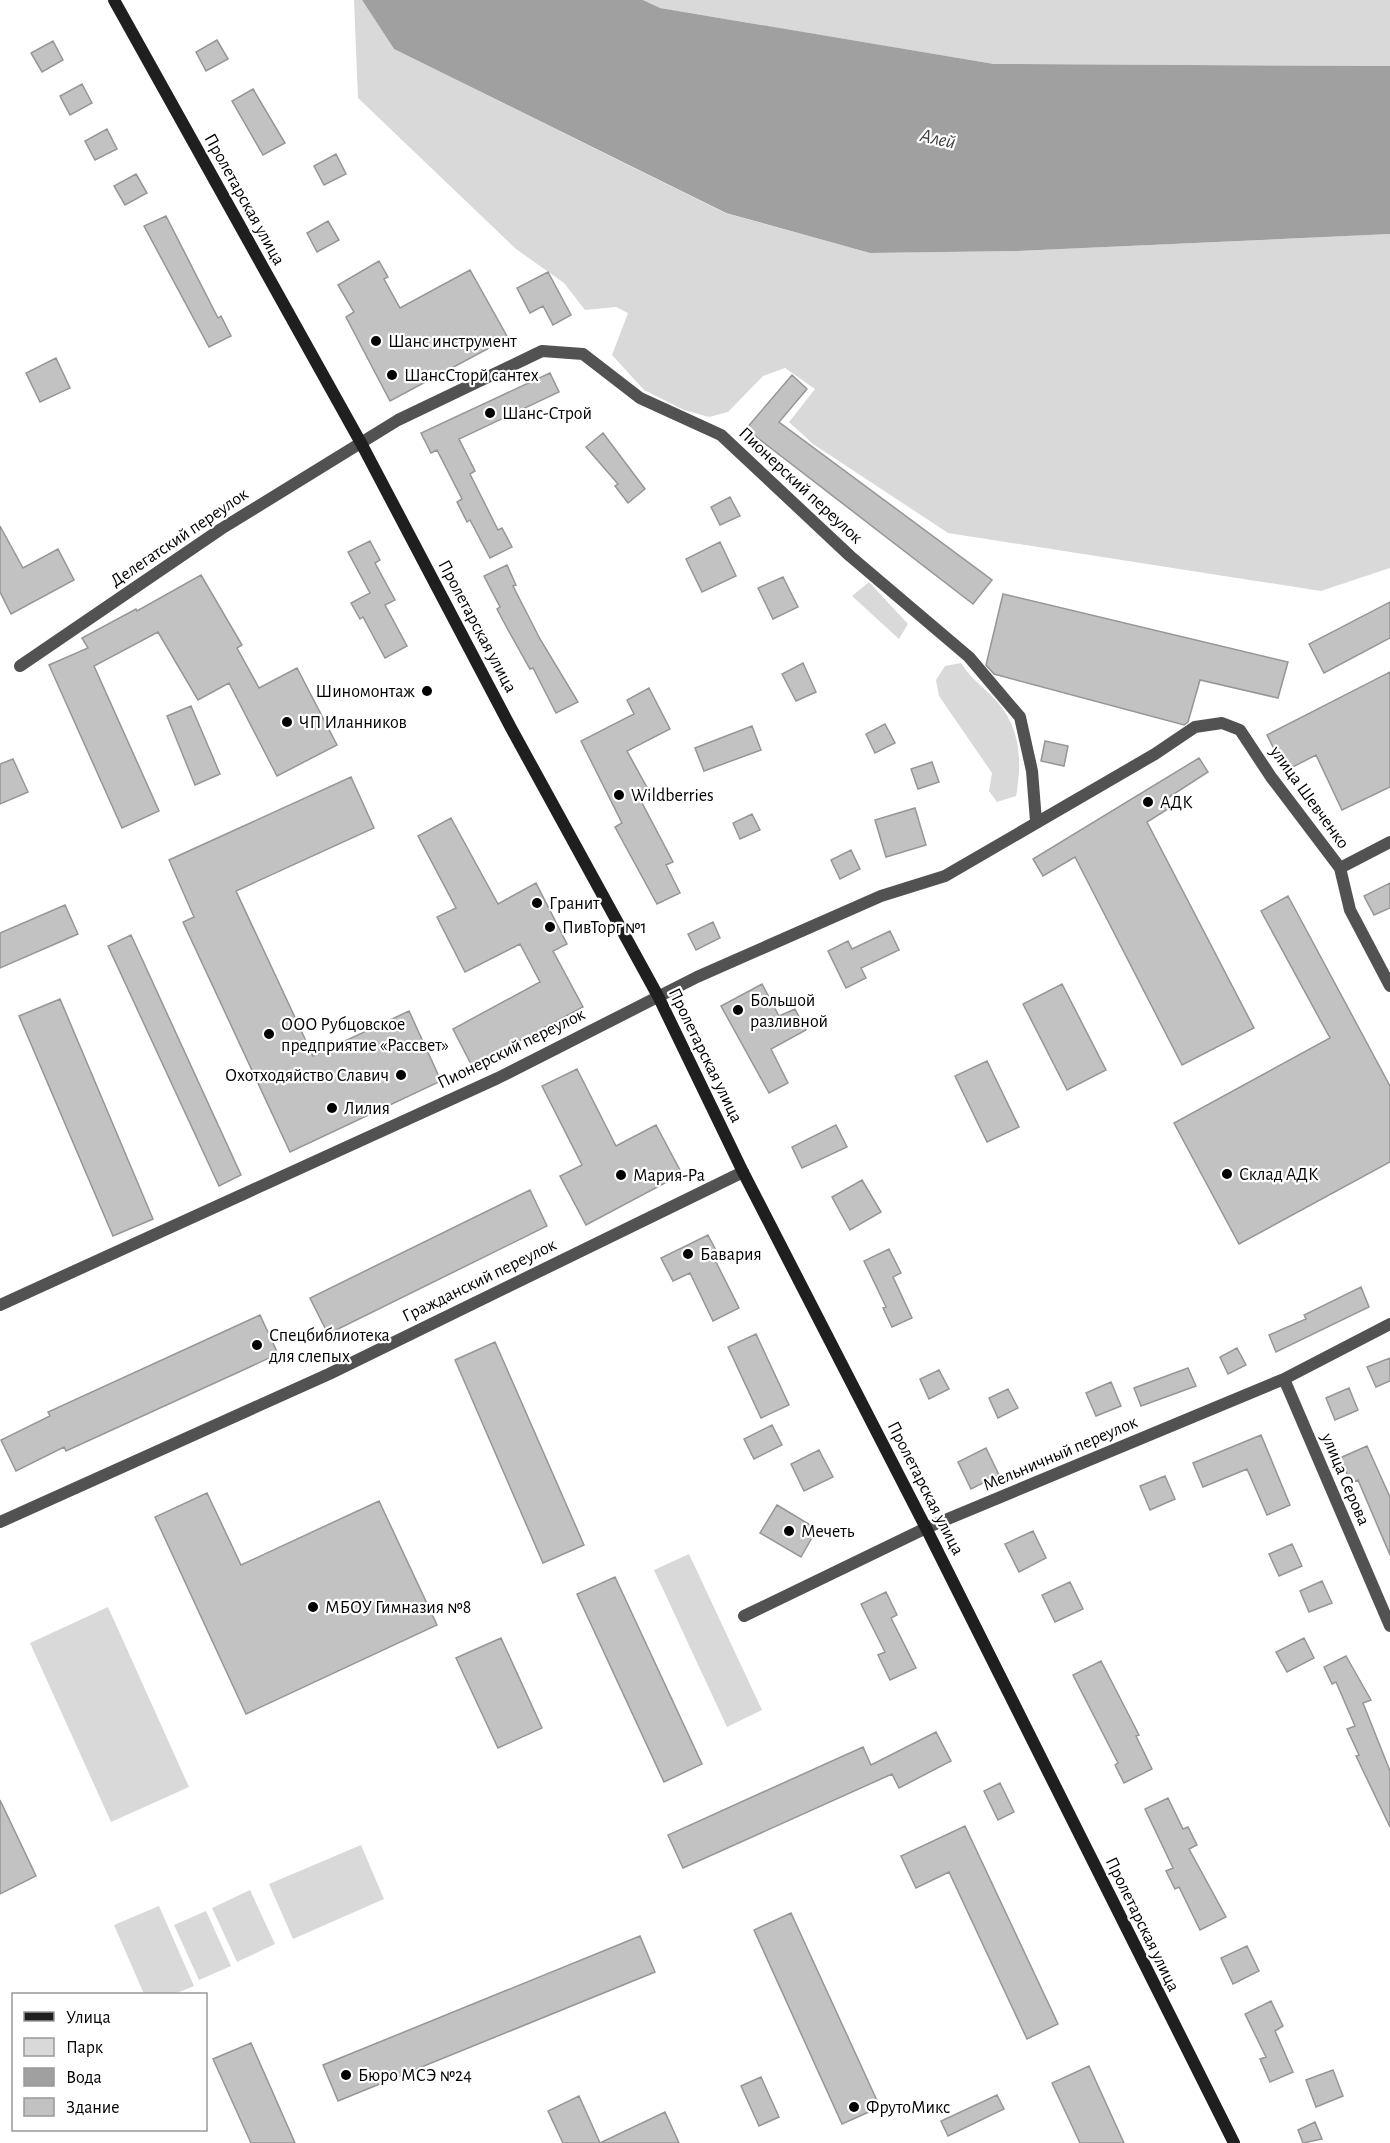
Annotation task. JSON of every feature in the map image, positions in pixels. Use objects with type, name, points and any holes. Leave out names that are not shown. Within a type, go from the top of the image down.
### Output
[{"type":"main road","name":"Пролетарская улица","points":[[114,0],[362,443],[512,728],[658,996],[743,1172],[926,1528],[1234,2143]]},
{"type":"street","name":"Пионерский переулок","points":[[362,443],[398,420],[542,351],[583,354],[640,398],[721,435],[850,556],[969,657],[1020,717],[1032,771],[1036,821]]},
{"type":"street","name":"Делегатский переулок","points":[[20,666],[221,529],[362,443]]},
{"type":"street","name":"Пионерский переулок","points":[[0,1305],[498,1078],[658,996],[881,896],[945,876],[1036,821],[1155,754],[1195,727],[1222,723],[1240,730]]},
{"type":"street","name":"улица Шевченко","points":[[1240,730],[1271,777],[1340,868],[1350,910],[1390,986]]},
{"type":"street","points":[[1340,868],[1390,842]]},
{"type":"street","name":"Гражданский переулок","points":[[0,1522],[329,1374],[743,1172]]},
{"type":"street","name":"Мельничный переулок","points":[[744,1616],[926,1528],[1284,1379],[1390,1324]]},
{"type":"street","name":"улица Серова","points":[[1284,1379],[1390,1626]]},
{"type":"green space","points":[[354,0],[362,0],[394,49],[725,213],[870,253],[1017,251],[1390,234],[1390,568],[1321,591],[948,533],[813,444],[789,422],[815,389],[785,368],[763,376],[728,412],[709,417],[684,410],[644,390],[612,355],[628,313],[616,307],[585,310],[564,283],[516,249],[358,98]]},
{"type":"green space","points":[[643,0],[1390,0],[1390,66],[994,64],[659,8]]},
{"type":"green space","points":[[869,582],[908,624],[899,639],[852,596]]},
{"type":"green space","points":[[961,663],[999,704],[1012,725],[1019,760],[1016,796],[997,802],[989,791],[992,773],[939,696],[936,680],[945,666]]},
{"type":"green space","points":[[689,1554],[762,1710],[727,1727],[654,1570]]},
{"type":"green space","points":[[108,1607],[189,1787],[111,1822],[30,1643]]},
{"type":"green space","points":[[361,1845],[384,1899],[293,1939],[269,1884]]},
{"type":"green space","points":[[250,1890],[275,1944],[237,1962],[212,1908]]},
{"type":"green space","points":[[159,1906],[194,1986],[176,1993],[144,1993],[114,1925]]},
{"type":"green space","points":[[206,1911],[231,1966],[199,1980],[174,1925]]},
{"type":"water","name":"Алей","points":[[362,0],[643,0],[660,8],[994,64],[1390,66],[1390,234],[1017,251],[870,253],[726,213],[394,49]]},
{"type":"building","points":[[217,40],[228,59],[206,71],[196,52]]},
{"type":"building","points":[[53,41],[63,60],[42,72],[31,53]]},
{"type":"building","points":[[82,84],[92,103],[70,115],[60,96]]},
{"type":"building","points":[[253,89],[285,143],[263,155],[232,101]]},
{"type":"building","points":[[107,129],[117,149],[95,160],[85,141]]},
{"type":"building","points":[[336,154],[346,174],[324,185],[314,166]]},
{"type":"building","points":[[136,174],[147,193],[125,205],[114,186]]},
{"type":"building","points":[[166,216],[218,318],[221,316],[231,336],[209,347],[144,226]]},
{"type":"building","points":[[328,221],[339,240],[317,252],[307,233]]},
{"type":"building","points":[[379,261],[388,277],[384,279],[400,308],[470,270],[508,338],[390,401],[346,317],[354,312],[338,285]]},
{"type":"building","points":[[548,272],[571,315],[553,325],[543,306],[530,313],[517,288]]},
{"type":"building","points":[[56,358],[70,388],[40,402],[26,373]]},
{"type":"building","points":[[550,373],[559,392],[459,439],[475,471],[470,474],[498,530],[502,528],[512,547],[490,558],[470,520],[467,522],[457,502],[462,499],[437,450],[431,453],[421,433]]},
{"type":"building","points":[[792,375],[807,389],[779,422],[992,580],[973,604],[746,429]]},
{"type":"building","points":[[603,433],[645,489],[628,503],[615,486],[618,484],[586,447]]},
{"type":"building","points":[[730,497],[740,516],[720,525],[711,507]]},
{"type":"building","points":[[0,526],[23,568],[58,549],[74,580],[11,614],[0,592]]},
{"type":"building","points":[[370,541],[380,560],[375,563],[395,600],[385,605],[407,646],[385,658],[363,617],[360,619],[351,603],[370,593],[348,552]]},
{"type":"building","points":[[720,542],[736,576],[702,592],[686,559]]},
{"type":"building","points":[[507,565],[516,585],[513,586],[540,639],[578,702],[556,713],[533,668],[530,669],[497,609],[500,607],[484,576]]},
{"type":"building","points":[[201,575],[242,645],[237,648],[259,688],[297,668],[337,745],[277,776],[229,683],[198,700],[158,632],[94,666],[159,811],[122,828],[49,665],[88,648],[82,638],[136,609],[137,611]]},
{"type":"building","points":[[783,577],[798,607],[773,619],[758,588]]},
{"type":"building","points":[[1003,594],[1288,662],[1278,698],[1200,680],[1188,722],[1184,725],[994,674],[986,665]]},
{"type":"building","points":[[1390,602],[1390,638],[1324,673],[1309,644]]},
{"type":"building","points":[[803,663],[816,692],[796,701],[782,674]]},
{"type":"building","points":[[1390,672],[1390,787],[1342,810],[1316,755],[1285,771],[1267,735]]},
{"type":"building","points":[[649,688],[670,729],[627,751],[650,793],[640,799],[673,862],[666,865],[680,893],[657,904],[615,827],[622,823],[581,741],[634,714],[627,700]]},
{"type":"building","points":[[191,706],[220,774],[195,785],[167,716]]},
{"type":"building","points":[[885,724],[895,743],[875,753],[866,734]]},
{"type":"building","points":[[752,726],[761,750],[704,771],[695,748]]},
{"type":"building","points":[[1045,741],[1068,746],[1064,766],[1041,761]]},
{"type":"building","points":[[1199,758],[1208,772],[1166,799],[1171,807],[1147,822],[1254,1028],[1182,1065],[1075,857],[1043,876],[1033,859]]},
{"type":"building","points":[[13,759],[28,792],[0,804],[0,764]]},
{"type":"building","points":[[932,762],[939,782],[918,789],[911,769]]},
{"type":"building","name":"ООО Рубцовское предприятие «Рассвет»","points":[[351,777],[374,828],[236,891],[313,1056],[409,1011],[441,1081],[290,1152],[183,922],[194,917],[169,860]]},
{"type":"building","points":[[915,808],[926,845],[886,857],[875,820]]},
{"type":"building","points":[[752,814],[760,830],[740,839],[733,823]]},
{"type":"building","points":[[451,818],[498,904],[536,883],[567,944],[553,951],[583,1007],[472,1066],[453,1029],[540,982],[520,944],[465,972],[437,917],[456,908],[418,836]]},
{"type":"building","points":[[851,850],[860,869],[840,879],[831,860]]},
{"type":"building","points":[[1390,883],[1390,908],[1374,915],[1364,896]]},
{"type":"building","points":[[1288,896],[1390,1086],[1390,1162],[1239,1244],[1174,1123],[1330,1038],[1261,911]]},
{"type":"building","points":[[65,905],[78,934],[0,968],[0,933]]},
{"type":"building","points":[[713,922],[720,938],[696,950],[688,934]]},
{"type":"building","points":[[890,931],[899,950],[861,968],[866,978],[846,988],[828,951],[848,941],[852,949]]},
{"type":"building","points":[[131,935],[241,1175],[219,1186],[108,946]]},
{"type":"building","points":[[762,984],[779,1016],[795,1009],[806,1030],[771,1049],[788,1083],[769,1093],[721,1006]]},
{"type":"building","points":[[1062,984],[1106,1070],[1067,1090],[1023,1004]]},
{"type":"building","points":[[60,999],[153,1219],[113,1236],[19,1016]]},
{"type":"building","points":[[987,1061],[1019,1127],[987,1142],[955,1076]]},
{"type":"building","name":"Мария-Ра","points":[[577,1069],[616,1146],[656,1125],[682,1174],[586,1225],[560,1176],[582,1165],[542,1086]]},
{"type":"building","points":[[836,1125],[847,1147],[802,1168],[792,1147]]},
{"type":"building","points":[[862,1180],[881,1212],[850,1230],[832,1197]]},
{"type":"building","points":[[530,1190],[547,1226],[328,1334],[310,1298]]},
{"type":"building","points":[[708,1235],[720,1258],[715,1260],[739,1308],[713,1321],[690,1273],[673,1281],[661,1258]]},
{"type":"building","points":[[889,1249],[901,1273],[893,1277],[912,1318],[892,1327],[883,1308],[886,1307],[864,1261]]},
{"type":"building","points":[[1361,1287],[1369,1307],[1276,1352],[1269,1335],[1306,1319],[1304,1315]]},
{"type":"building","points":[[260,1315],[278,1354],[66,1451],[64,1447],[16,1471],[1,1440],[50,1416],[48,1412]]},
{"type":"building","points":[[756,1334],[789,1405],[761,1418],[728,1347]]},
{"type":"building","points":[[495,1342],[584,1545],[543,1563],[455,1360]]},
{"type":"building","points":[[1237,1348],[1246,1365],[1228,1374],[1220,1357]]},
{"type":"building","points":[[1390,1358],[1390,1381],[1376,1387],[1367,1367]]},
{"type":"building","points":[[1188,1368],[1196,1386],[1141,1406],[1134,1388]]},
{"type":"building","points":[[939,1370],[949,1389],[929,1399],[920,1379]]},
{"type":"building","points":[[1111,1382],[1121,1406],[1096,1416],[1086,1393]]},
{"type":"building","points":[[1349,1388],[1358,1410],[1335,1420],[1326,1398]]},
{"type":"building","points":[[1008,1389],[1018,1408],[998,1418],[989,1398]]},
{"type":"building","points":[[772,1425],[782,1445],[754,1459],[744,1439]]},
{"type":"building","points":[[1261,1435],[1290,1505],[1267,1515],[1247,1469],[1203,1487],[1193,1463]]},
{"type":"building","points":[[1367,1446],[1390,1497],[1390,1555],[1358,1480],[1351,1483],[1340,1458]]},
{"type":"building","points":[[986,1448],[999,1475],[971,1489],[958,1462]]},
{"type":"building","points":[[819,1450],[833,1477],[804,1491],[791,1464]]},
{"type":"building","points":[[1165,1476],[1175,1499],[1150,1510],[1140,1486]]},
{"type":"building","name":"МБОУ Гимназия №8","points":[[207,1493],[241,1565],[379,1501],[437,1625],[246,1714],[155,1517]]},
{"type":"building","name":"Мечеть","points":[[777,1505],[817,1529],[801,1557],[760,1533]]},
{"type":"building","points":[[1033,1531],[1046,1558],[1019,1572],[1005,1544]]},
{"type":"building","points":[[1292,1544],[1302,1566],[1279,1576],[1269,1554]]},
{"type":"building","points":[[615,1577],[702,1764],[664,1782],[577,1594]]},
{"type":"building","points":[[1322,1581],[1332,1603],[1309,1612],[1300,1591]]},
{"type":"building","points":[[1070,1582],[1083,1609],[1055,1622],[1042,1595]]},
{"type":"building","points":[[886,1592],[897,1615],[891,1618],[916,1668],[890,1680],[878,1655],[885,1652],[861,1604]]},
{"type":"building","points":[[501,1638],[542,1728],[498,1748],[456,1658]]},
{"type":"building","points":[[1304,1638],[1314,1658],[1287,1672],[1276,1652]]},
{"type":"building","points":[[1346,1656],[1371,1700],[1363,1703],[1390,1771],[1390,1827],[1356,1756],[1359,1755],[1347,1729],[1355,1726],[1336,1682],[1332,1684],[1324,1667]]},
{"type":"building","points":[[1101,1661],[1139,1735],[1136,1736],[1152,1769],[1124,1783],[1115,1765],[1118,1763],[1073,1675]]},
{"type":"building","points":[[936,1732],[951,1761],[899,1788],[892,1774],[683,1868],[668,1835],[863,1747],[871,1765]]},
{"type":"building","points":[[1000,1783],[1014,1812],[998,1820],[984,1791]]},
{"type":"building","points":[[1168,1798],[1183,1829],[1188,1827],[1197,1845],[1189,1849],[1226,1917],[1200,1930],[1179,1887],[1175,1889],[1166,1871],[1173,1868],[1145,1809]]},
{"type":"building","points":[[0,1800],[36,1876],[0,1894]]},
{"type":"building","points":[[965,1826],[1058,2024],[1027,2039],[949,1872],[916,1888],[901,1856]]},
{"type":"building","points":[[791,1913],[880,2107],[842,2124],[754,1930]]},
{"type":"building","points":[[640,1936],[655,1972],[338,2101],[323,2065]]},
{"type":"building","points":[[1247,1946],[1259,1971],[1233,1984],[1221,1958]]},
{"type":"building","points":[[1271,2001],[1283,2026],[1275,2031],[1293,2072],[1270,2082],[1260,2059],[1266,2057],[1245,2014]]},
{"type":"building","points":[[251,2043],[295,2143],[251,2143],[213,2059]]},
{"type":"building","points":[[1089,2066],[1124,2143],[1080,2143],[1052,2083]]},
{"type":"building","points":[[1333,2070],[1343,2096],[1316,2107],[1306,2080]]},
{"type":"building","points":[[761,2077],[779,2117],[759,2126],[741,2086]]},
{"type":"building","points":[[997,2095],[1004,2109],[948,2136],[941,2121]]},
{"type":"building","points":[[579,2096],[600,2143],[563,2143],[548,2111]]},
{"type":"building","points":[[665,2112],[679,2143],[600,2143]]},
{"type":"building","points":[[1315,2122],[1322,2139],[1303,2143],[1298,2130]]},
{"type":"place","name":"Шанс инструмент","points":[[376,341]]},
{"type":"place","name":"ШансСторй сантех","points":[[392,375]]},
{"type":"place","name":"Шанс-Строй","points":[[490,413]]},
{"type":"place","name":"Шиномонтаж","points":[[427,691]]},
{"type":"place","name":"ЧП Иланников","points":[[287,722]]},
{"type":"place","name":"Wildberries","points":[[619,795]]},
{"type":"place","name":"АДК","points":[[1148,802]]},
{"type":"place","name":"Гранит","points":[[537,903]]},
{"type":"place","name":"ПивТорг №1","points":[[550,927]]},
{"type":"place","name":"Большой разливной","points":[[738,1010]]},
{"type":"place","name":"ООО Рубцовское предприятие «Рассвет»","points":[[269,1034]]},
{"type":"place","name":"Охотходяйство Славич","points":[[401,1075]]},
{"type":"place","name":"Лилия","points":[[332,1108]]},
{"type":"place","name":"Склад АДК","points":[[1227,1174]]},
{"type":"place","name":"Мария-Ра","points":[[621,1175]]},
{"type":"place","name":"Бавария","points":[[688,1254]]},
{"type":"place","name":"Спецбиблиотека для слепых","points":[[257,1345]]},
{"type":"place","name":"Мечеть","points":[[789,1531]]},
{"type":"place","name":"МБОУ Гимназия №8","points":[[313,1607]]},
{"type":"place","name":"Бюро МСЭ №24","points":[[346,2075]]},
{"type":"place","name":"ФрутоМикс","points":[[854,2107]]}]
